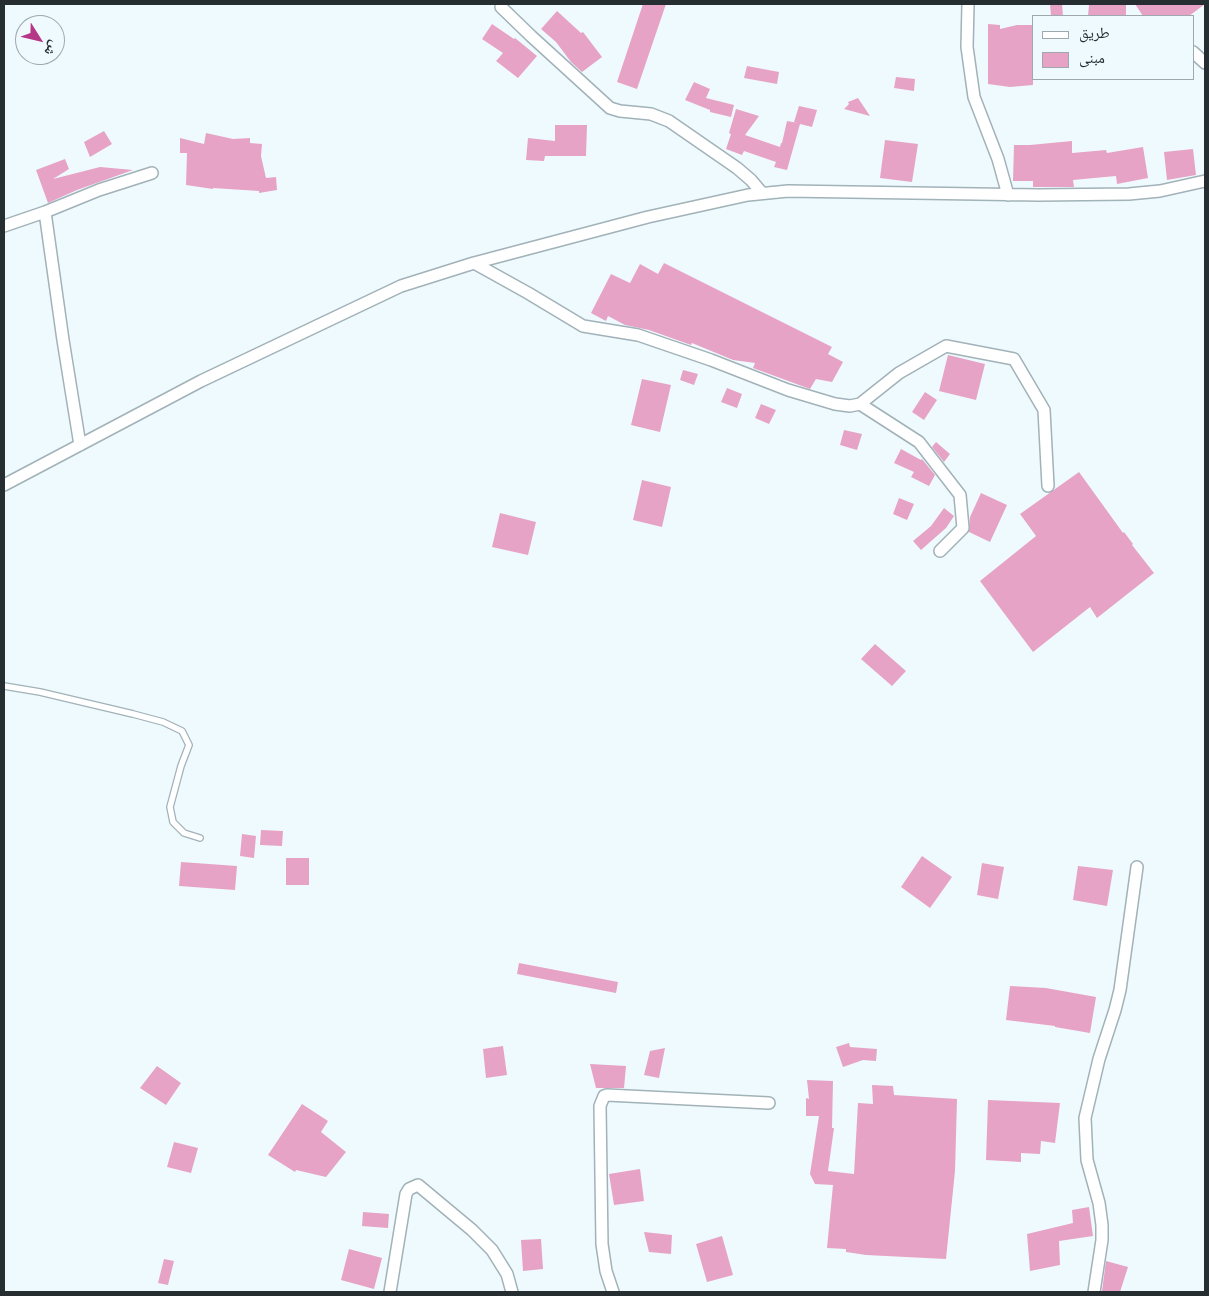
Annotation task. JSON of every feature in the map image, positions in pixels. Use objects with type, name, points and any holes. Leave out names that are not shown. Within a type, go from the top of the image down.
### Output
[{"type":"street","points":[[968,4],[967,47],[974,97],[998,159],[1008,195]]},
{"type":"street","points":[[501,8],[610,108],[620,111],[651,114],[669,121],[737,168],[762,193]]},
{"type":"street","points":[[1194,53],[1205,63]]},
{"type":"street","points":[[4,226],[100,190],[152,173]]},
{"type":"street","points":[[4,485],[200,381],[401,286],[474,263],[648,217],[748,194],[762,193],[818,191],[1008,195],[1129,194],[1160,191],[1205,181]]},
{"type":"street","points":[[45,212],[80,445]]},
{"type":"street","points":[[474,263],[528,292],[583,326],[638,335],[712,360],[788,390],[835,404],[850,406],[860,404],[899,373],[946,346],[1014,359],[1044,410],[1048,486]]},
{"type":"street","points":[[860,404],[918,442],[960,495],[963,528],[940,551]]},
{"type":"street","points":[[1094,1292],[1102,1240],[1102,1225],[1099,1203],[1087,1160],[1085,1118],[1099,1059],[1120,990],[1137,866]]},
{"type":"street","points":[[613,1292],[606,1271],[602,1244],[600,1106],[604,1096],[769,1102]]},
{"type":"street","points":[[390,1292],[406,1194],[409,1189],[418,1185],[472,1230],[492,1250],[507,1274],[512,1292]]},
{"type":"lane","points":[[4,686],[40,692],[133,714],[163,722],[182,731],[189,745],[170,807],[173,822],[184,833],[200,838]]},
{"type":"building","points":[[643,4],[666,4],[637,89],[617,82]]},
{"type":"building","points":[[1050,4],[1062,4],[1063,15],[1051,15]]},
{"type":"building","points":[[1126,4],[1126,15],[1088,15],[1089,5]]},
{"type":"building","points":[[1135,4],[1205,4],[1190,15],[1142,15]]},
{"type":"building","points":[[557,11],[581,33],[583,32],[602,57],[582,72],[571,62],[556,42],[541,29]]},
{"type":"building","points":[[492,24],[515,38],[537,56],[518,78],[496,61],[503,53],[482,39]]},
{"type":"building","points":[[988,24],[1000,25],[1000,29],[1017,25],[1032,25],[1033,85],[1010,87],[988,84]]},
{"type":"building","points":[[747,66],[779,72],[777,84],[744,78]]},
{"type":"building","points":[[896,77],[915,79],[914,91],[894,88]]},
{"type":"building","points":[[694,82],[710,89],[706,98],[734,105],[731,117],[710,112],[710,110],[685,100]]},
{"type":"building","points":[[858,98],[870,116],[844,109],[849,104],[848,102]]},
{"type":"building","points":[[799,106],[817,110],[812,127],[800,124],[787,170],[774,167],[776,162],[744,151],[742,155],[726,149],[736,109],[759,116],[745,135],[780,147],[787,121],[798,123],[794,122]]},
{"type":"building","points":[[555,125],[587,125],[586,156],[545,156],[544,161],[526,160],[528,138],[555,141]]},
{"type":"building","points":[[104,131],[112,144],[90,157],[84,142]]},
{"type":"building","points":[[206,133],[233,139],[250,138],[250,143],[262,144],[261,156],[266,178],[276,177],[277,190],[259,193],[259,191],[213,189],[186,185],[187,153],[180,153],[180,138],[204,144]]},
{"type":"building","points":[[885,140],[918,144],[912,182],[880,178]]},
{"type":"building","points":[[1072,141],[1072,153],[1106,150],[1107,153],[1143,147],[1148,178],[1117,184],[1116,176],[1073,180],[1074,187],[1033,187],[1033,181],[1013,181],[1014,145]]},
{"type":"building","points":[[1193,149],[1196,175],[1167,180],[1164,152]]},
{"type":"building","points":[[65,159],[69,169],[53,179],[100,167],[133,170],[77,190],[48,203],[36,170]]},
{"type":"building","points":[[664,263],[832,347],[828,354],[843,362],[832,382],[816,379],[810,389],[753,368],[755,363],[733,360],[692,343],[691,345],[649,330],[625,325],[608,316],[606,321],[591,313],[611,274],[630,283],[640,264],[658,274]]},
{"type":"building","points":[[948,355],[985,364],[976,400],[939,391]]},
{"type":"building","points":[[683,370],[698,374],[694,385],[680,380]]},
{"type":"building","points":[[642,379],[671,385],[660,432],[631,425]]},
{"type":"building","points":[[727,388],[742,394],[737,408],[721,402]]},
{"type":"building","points":[[925,392],[937,400],[924,420],[912,412]]},
{"type":"building","points":[[761,404],[776,410],[769,424],[755,418]]},
{"type":"building","points":[[844,430],[862,434],[857,450],[840,445]]},
{"type":"building","points":[[936,442],[950,454],[944,462],[932,447]]},
{"type":"building","points":[[901,449],[922,459],[935,475],[929,486],[911,477],[914,472],[894,463]]},
{"type":"building","points":[[1079,472],[1154,573],[1097,618],[1090,607],[1033,652],[980,581],[1036,536],[1020,514]]},
{"type":"building","points":[[642,480],[671,487],[662,527],[633,520]]},
{"type":"building","points":[[981,493],[1007,505],[990,542],[969,532],[970,517]]},
{"type":"building","points":[[899,498],[914,504],[907,520],[893,514]]},
{"type":"building","points":[[944,508],[954,516],[946,528],[921,550],[913,541],[931,526]]},
{"type":"building","points":[[500,513],[536,522],[528,555],[492,547]]},
{"type":"building","points":[[875,644],[906,671],[892,686],[861,659]]},
{"type":"building","points":[[261,830],[283,831],[282,846],[260,845]]},
{"type":"building","points":[[242,834],[256,836],[254,858],[240,856]]},
{"type":"building","points":[[922,856],[952,877],[930,908],[901,887]]},
{"type":"building","points":[[286,858],[309,858],[309,885],[286,885]]},
{"type":"building","points":[[181,862],[237,866],[235,890],[179,886]]},
{"type":"building","points":[[982,863],[1004,867],[998,899],[977,895]]},
{"type":"building","points":[[1078,866],[1113,870],[1107,906],[1073,900]]},
{"type":"building","points":[[519,963],[618,982],[616,993],[517,974]]},
{"type":"building","points":[[1010,986],[1046,988],[1096,997],[1090,1033],[1055,1026],[1006,1020]]},
{"type":"building","points":[[849,1043],[850,1047],[877,1049],[876,1061],[863,1060],[843,1067],[836,1047]]},
{"type":"building","points":[[503,1046],[507,1075],[486,1078],[483,1049]]},
{"type":"building","points":[[665,1048],[659,1078],[644,1075],[650,1051]]},
{"type":"building","points":[[590,1064],[626,1066],[624,1088],[596,1088]]},
{"type":"building","points":[[157,1066],[181,1083],[166,1105],[140,1088]]},
{"type":"building","points":[[807,1080],[833,1081],[832,1128],[834,1128],[828,1171],[854,1174],[858,1103],[873,1104],[872,1085],[893,1086],[894,1095],[957,1099],[955,1171],[946,1259],[866,1255],[846,1252],[846,1249],[827,1248],[833,1185],[815,1184],[810,1174],[819,1116],[806,1116],[806,1098],[809,1099]]},
{"type":"building","points":[[988,1100],[1060,1103],[1055,1143],[1041,1141],[1040,1154],[1021,1153],[1021,1162],[986,1160]]},
{"type":"building","points":[[302,1104],[328,1121],[321,1132],[346,1152],[326,1177],[296,1170],[295,1172],[268,1155]]},
{"type":"building","points":[[174,1142],[198,1148],[191,1173],[167,1167]]},
{"type":"building","points":[[640,1169],[644,1201],[614,1205],[609,1174]]},
{"type":"building","points":[[1089,1207],[1093,1236],[1059,1241],[1060,1265],[1030,1271],[1027,1234],[1073,1223],[1072,1210]]},
{"type":"building","points":[[363,1212],[389,1214],[388,1228],[362,1226]]},
{"type":"building","points":[[644,1232],[672,1235],[671,1254],[649,1252]]},
{"type":"building","points":[[722,1236],[733,1275],[707,1282],[696,1244]]},
{"type":"building","points":[[541,1239],[543,1269],[523,1271],[521,1240]]},
{"type":"building","points":[[349,1249],[382,1258],[374,1289],[341,1280]]},
{"type":"building","points":[[164,1259],[174,1261],[168,1285],[158,1283]]},
{"type":"building","points":[[1106,1261],[1128,1267],[1120,1292],[1102,1291]]}]
